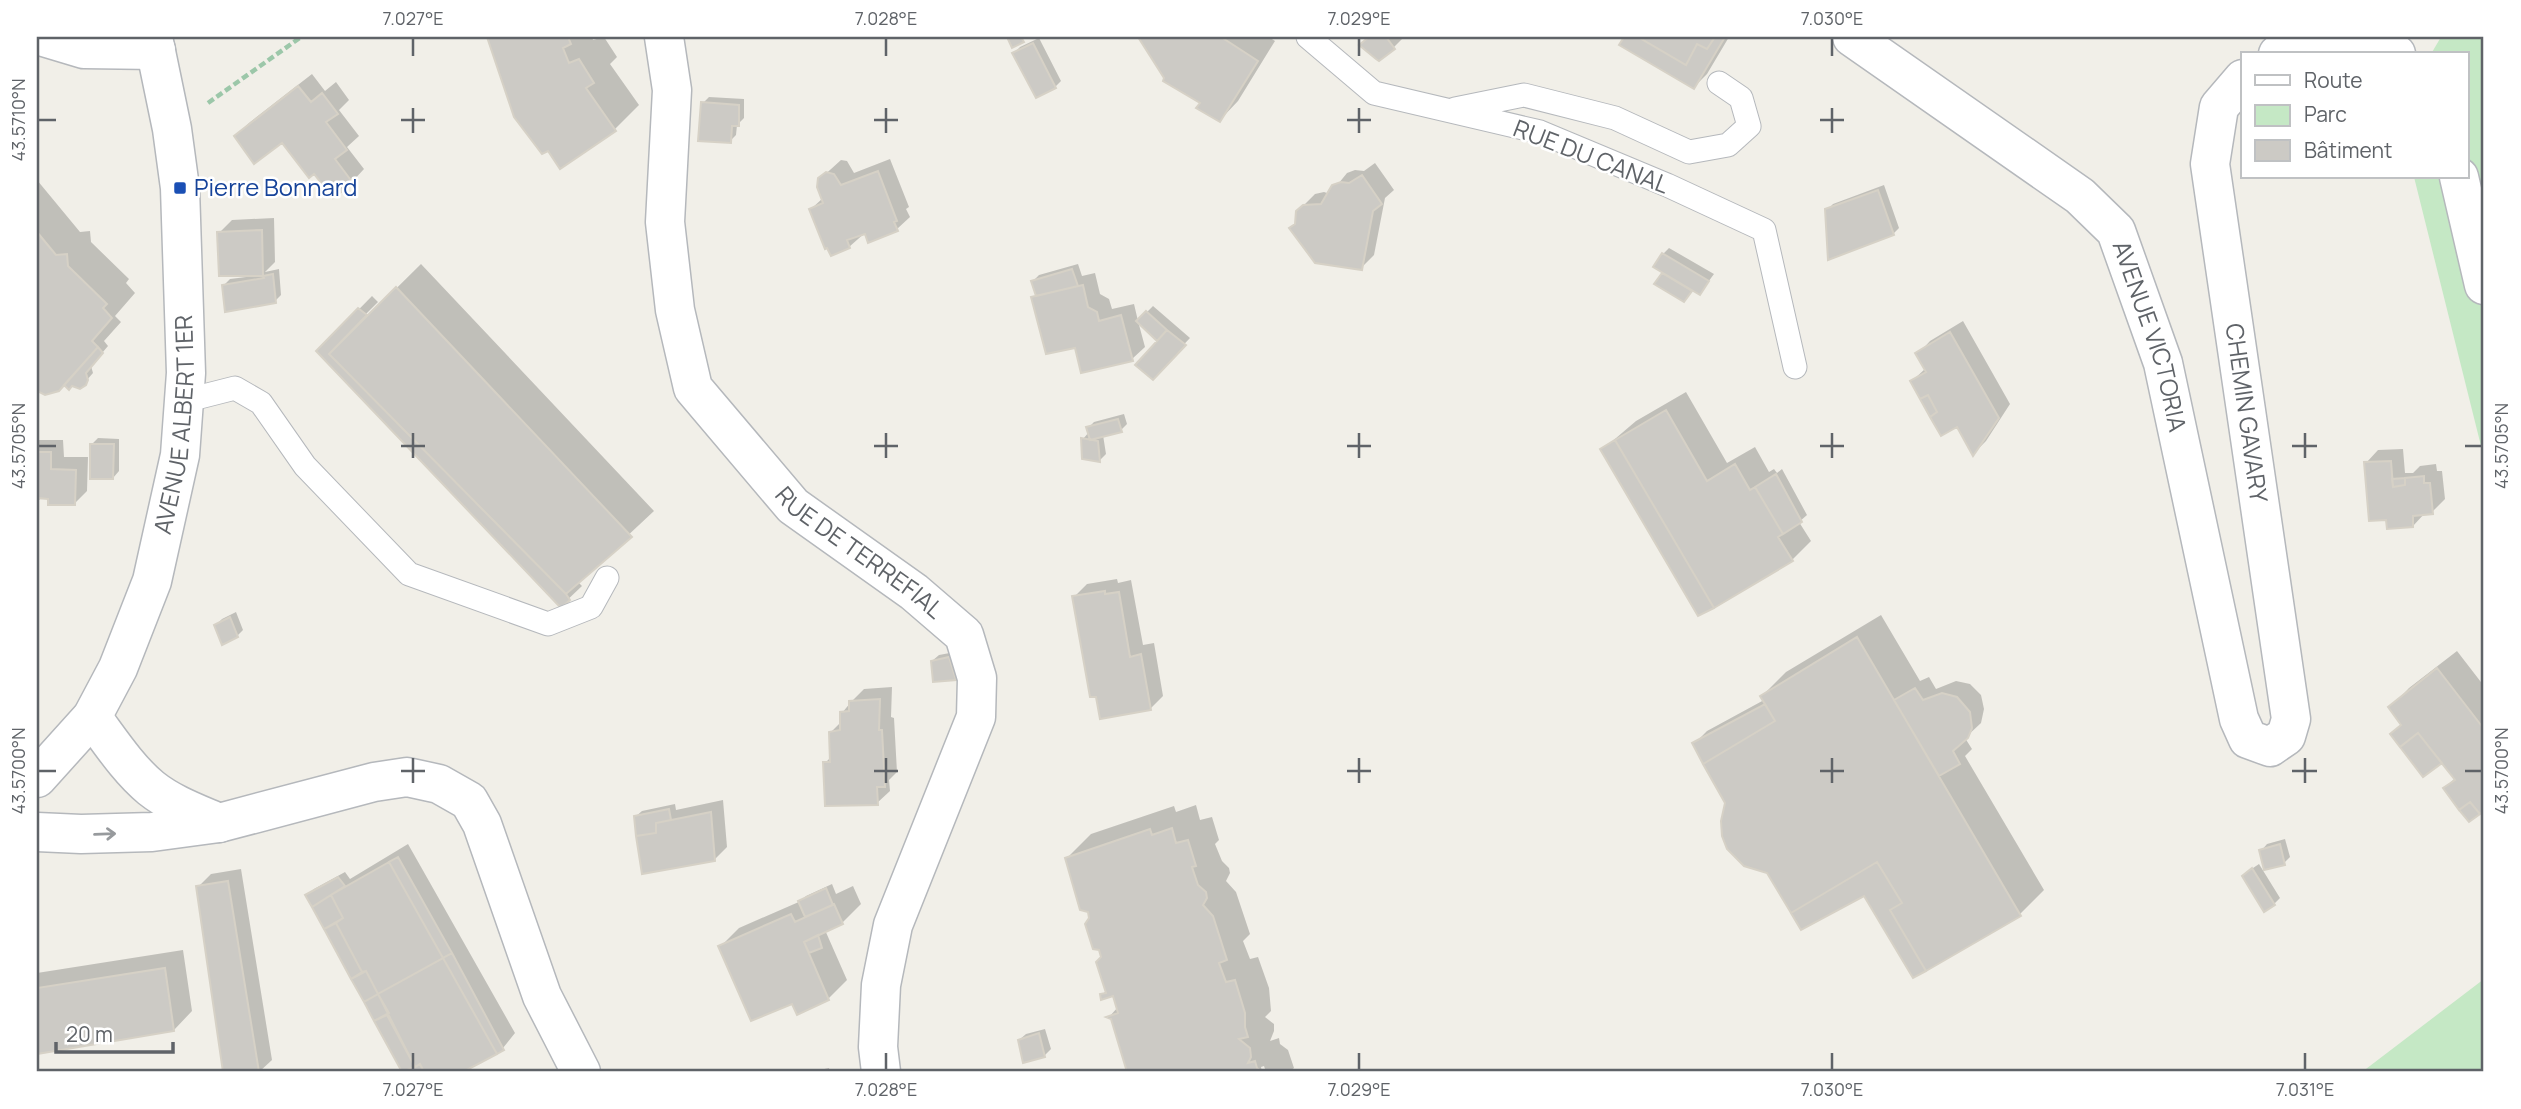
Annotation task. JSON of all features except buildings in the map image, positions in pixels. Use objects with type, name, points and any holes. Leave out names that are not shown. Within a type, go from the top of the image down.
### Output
[{"type":"street","points":[[44,37],[84,50],[155,43]]},
{"type":"street","name":"RUE DE TERREFIAL","points":[[664,37],[672,90],[665,222],[675,310],[693,388],[793,506],[914,592],[964,635],[977,678],[976,717],[893,925],[881,985],[878,1047],[881,1072]]},
{"type":"street","name":"AVENUE VICTORIA","points":[[1852,37],[2080,196],[2116,231],[2163,363],[2239,719],[2248,740],[2270,747]]},
{"type":"street","name":"AVENUE ALBERT 1ER","points":[[37,778],[92,717],[118,668],[152,581],[180,455],[186,373],[180,188],[172,129],[155,43]]},
{"type":"street","points":[[2282,52],[2336,44],[2380,46],[2392,52]]},
{"type":"street","name":"CHEMIN GAVARY","points":[[2241,81],[2219,107],[2210,164],[2291,719],[2286,736],[2270,747]]},
{"type":"street","points":[[2459,178],[2484,285]]},
{"type":"street","points":[[92,717],[151,788],[173,803],[219,823]]},
{"type":"street","points":[[37,832],[152,832],[219,823],[374,782],[407,777],[439,784],[468,801],[482,824],[542,996],[581,1072]]},
{"type":"lane","name":"RUE DU CANAL","points":[[1308,37],[1374,93],[1539,132],[1667,185],[1764,230],[1795,368]]},
{"type":"lane","points":[[1449,111],[1524,95],[1615,118],[1689,152],[1728,145],[1749,126],[1741,98],[1719,83]]},
{"type":"lane","points":[[184,401],[235,388],[261,403],[305,466],[409,574],[548,624],[591,607],[607,578]]},
{"type":"path","points":[[172,129],[301,37]]},
{"type":"green space","points":[[2441,37],[2484,37],[2484,458],[2414,178],[2468,178],[2468,52],[2432,52]]},
{"type":"green space","points":[[2484,979],[2484,1072],[2362,1072]]},
{"type":"place","name":"Pierre Bonnard","points":[[180,188]]}]
